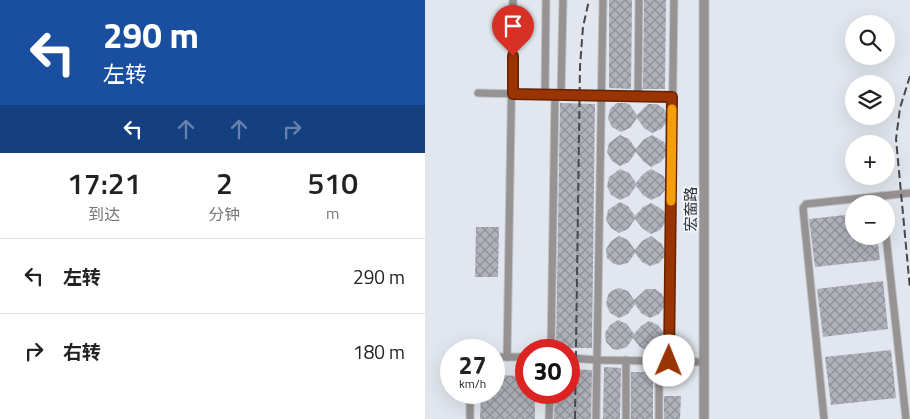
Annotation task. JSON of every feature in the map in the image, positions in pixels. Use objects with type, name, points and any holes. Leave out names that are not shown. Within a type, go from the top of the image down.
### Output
[{"type":"street","points":[[513,0],[513,94],[507,357],[515,357]]},
{"type":"street","points":[[545,95],[546,0]]},
{"type":"street","points":[[551,339],[558,95],[563,0]]},
{"type":"street","points":[[596,419],[603,0]]},
{"type":"street","points":[[638,97],[639,0]]},
{"type":"street","points":[[669,361],[675,0]]},
{"type":"street","name":"宏奤路","points":[[704,0],[704,419]]},
{"type":"street","points":[[478,93],[672,97]]},
{"type":"street","points":[[895,197],[910,193]]},
{"type":"street","points":[[824,419],[803,208],[806,204],[845,202]]},
{"type":"street","points":[[887,245],[906,419]]},
{"type":"street","points":[[580,359],[704,362]]},
{"type":"street","points":[[626,360],[626,419]]},
{"type":"street","points":[[659,361],[659,419]]},
{"type":"street","points":[[470,404],[470,419]]},
{"type":"street","points":[[549,419],[550,404]]},
{"type":"building","points":[[609,0],[632,0],[631,89],[609,88]]},
{"type":"building","points":[[644,0],[666,0],[665,89],[643,89]]},
{"type":"building","points":[[560,103],[595,104],[592,348],[580,348],[580,339],[556,339]]},
{"type":"building","points":[[617,103],[630,105],[637,115],[648,104],[657,104],[664,109],[667,122],[661,129],[652,133],[644,128],[637,118],[630,128],[621,132],[612,127],[608,119],[610,109]]},
{"type":"building","points":[[620,135],[629,139],[636,149],[643,140],[652,135],[664,142],[666,155],[661,162],[651,167],[636,152],[629,162],[620,166],[612,161],[607,152],[609,143]]},
{"type":"building","points":[[620,169],[629,173],[636,183],[643,174],[651,169],[664,176],[666,189],[660,196],[651,200],[643,195],[636,186],[629,196],[620,200],[611,195],[607,186],[609,177]]},
{"type":"building","points":[[620,202],[628,206],[635,216],[643,207],[651,203],[663,210],[665,223],[660,230],[651,234],[642,228],[635,219],[628,229],[619,233],[611,228],[606,220],[608,210]]},
{"type":"building","points":[[845,215],[845,245],[878,245],[880,260],[815,267],[809,219]]},
{"type":"building","points":[[476,227],[499,227],[498,277],[475,277]]},
{"type":"building","points":[[619,236],[628,240],[635,250],[642,241],[651,236],[662,244],[665,256],[659,263],[650,266],[642,262],[635,253],[628,263],[614,264],[607,258],[606,249],[611,241]]},
{"type":"building","points":[[883,281],[888,329],[823,337],[817,289]]},
{"type":"building","points":[[619,288],[628,291],[634,300],[646,289],[655,289],[664,298],[664,307],[659,314],[650,318],[641,313],[635,304],[628,314],[619,318],[610,313],[606,304],[611,291]]},
{"type":"building","points":[[618,320],[627,324],[634,334],[649,321],[658,325],[663,332],[663,341],[658,348],[649,351],[640,347],[633,338],[627,347],[618,350],[613,349],[606,342],[605,333],[610,325]]},
{"type":"building","points":[[891,350],[896,398],[831,405],[825,357]]},
{"type":"building","points":[[604,367],[621,368],[620,419],[603,419]]},
{"type":"building","points":[[580,369],[592,370],[591,419],[554,419],[555,404],[580,404]]},
{"type":"building","points":[[631,372],[653,372],[653,419],[631,419]]},
{"type":"building","points":[[505,375],[515,376],[515,404],[535,404],[535,419],[480,419],[481,404],[505,404]]},
{"type":"building","points":[[664,396],[681,396],[680,419],[664,419]]},
{"type":"railway","points":[[575,419],[580,66],[583,27],[589,0]]},
{"type":"railway","points":[[910,76],[900,108],[896,139],[910,289]]},
{"type":"slow traffic","points":[[671,201],[672,109]]},
{"type":"route","points":[[513,56],[513,94],[672,97],[669,361]]}]
